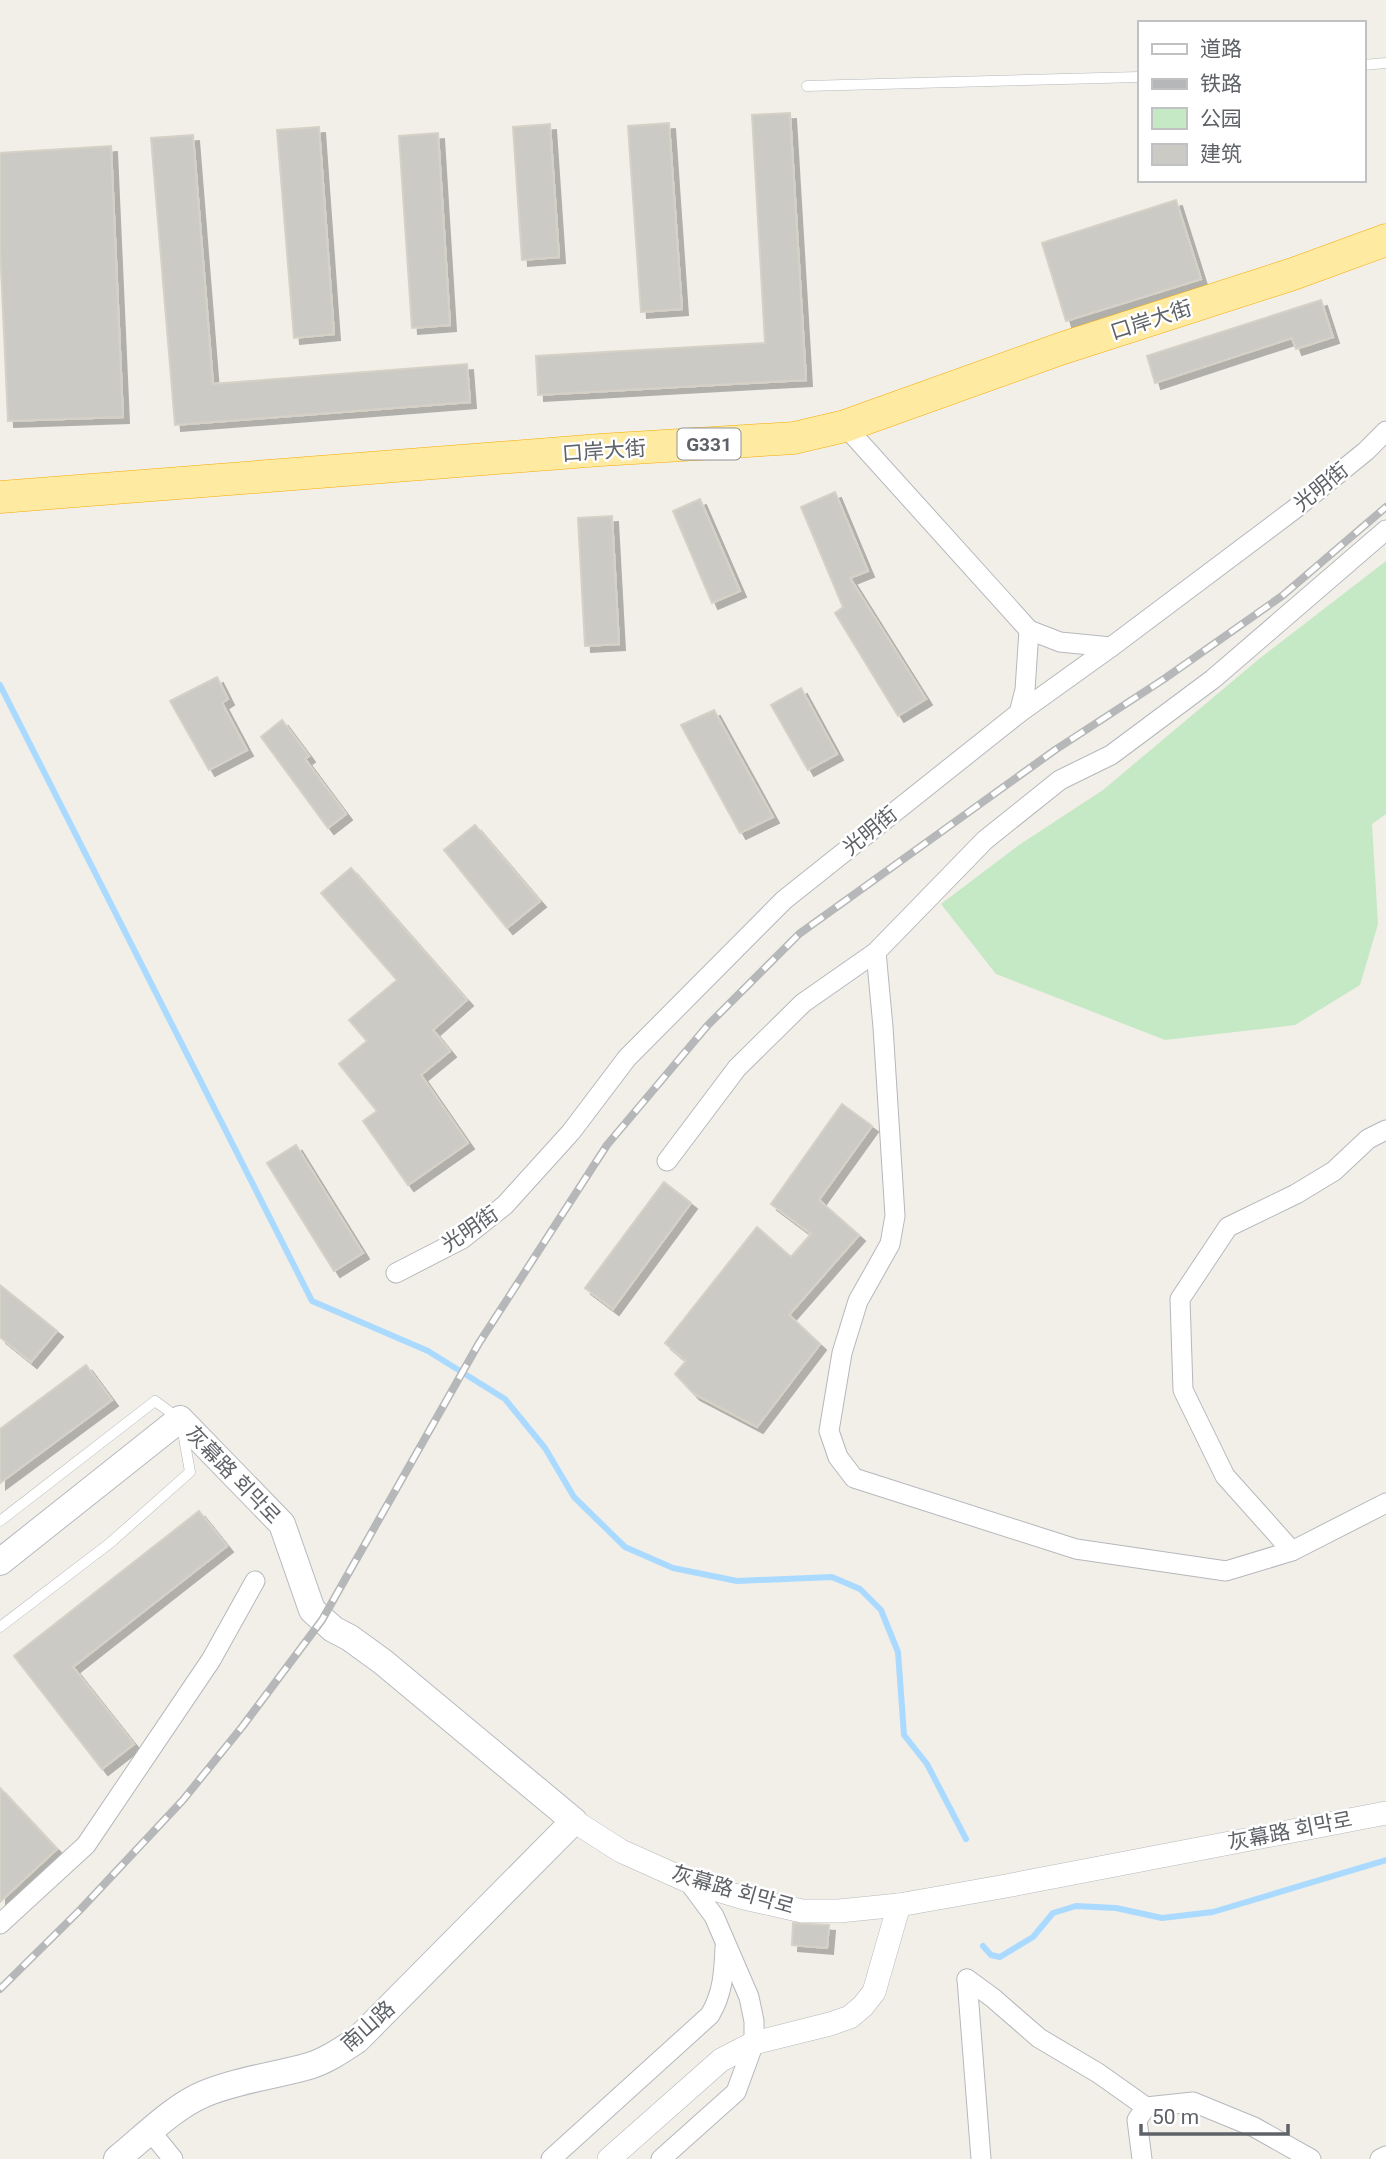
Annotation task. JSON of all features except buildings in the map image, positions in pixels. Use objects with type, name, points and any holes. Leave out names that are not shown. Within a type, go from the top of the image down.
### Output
[{"type":"highway","name":"口岸大街","points":[[0,497],[600,450],[794,439],[845,426],[1060,349],[1293,274],[1386,240]]},
{"type":"main road","points":[[0,1562],[180,1419]]},
{"type":"main road","name":"灰幕路 회막로","points":[[180,1419],[282,1524],[312,1609],[322,1620],[383,1662],[574,1821]]},
{"type":"main road","name":"南山路","points":[[117,2159],[183,2105],[201,2095],[311,2065],[335,2055],[357,2040],[574,1821]]},
{"type":"street","points":[[845,426],[1029,630],[1060,642],[1111,647]]},
{"type":"street","name":"光明街","points":[[396,1273],[461,1239],[505,1205],[570,1132],[627,1058],[784,900],[1018,713],[1296,508],[1366,451],[1386,431]]},
{"type":"street","points":[[667,1161],[737,1068],[803,1003],[876,952],[985,840],[1060,780],[1111,755],[1213,679],[1386,530]]},
{"type":"street","points":[[1018,713],[1025,690],[1029,630]]},
{"type":"street","points":[[876,952],[895,1216],[890,1244],[858,1301],[842,1353],[829,1431],[838,1457],[854,1478],[1076,1549],[1226,1570],[1292,1551],[1386,1503]]},
{"type":"street","points":[[1292,1551],[1225,1476],[1183,1390],[1180,1299],[1228,1227],[1296,1194],[1334,1171],[1368,1139],[1386,1130]]},
{"type":"street","points":[[0,1924],[86,1845],[211,1660],[255,1581]]},
{"type":"street","name":"灰幕路 회막로","points":[[574,1821],[621,1851],[688,1881],[744,1898],[802,1911],[839,1911],[899,1905],[1386,1813]]},
{"type":"street","points":[[662,2159],[736,2092],[754,2043],[754,2021],[749,1997],[714,1916],[688,1881]]},
{"type":"street","points":[[609,2159],[721,2060],[754,2043],[850,2017],[863,2006],[874,1993],[899,1905]]},
{"type":"street","points":[[551,2159],[710,2015],[718,2003],[723,1982],[726,1942]]},
{"type":"street","points":[[981,2159],[967,1979],[1039,2038],[1098,2073],[1146,2107],[1193,2102],[1254,2127],[1311,2159]]},
{"type":"street","points":[[1142,2159],[1137,2120],[1146,2107]]},
{"type":"street","points":[[151,2132],[173,2159]]},
{"type":"street","points":[[1380,2159],[1386,2156]]},
{"type":"lane","points":[[1365,65],[1386,63]]},
{"type":"lane","points":[[807,86],[1138,77]]},
{"type":"lane","points":[[0,1521],[155,1401],[180,1419],[190,1472],[110,1543],[0,1627]]},
{"type":"green space","points":[[1386,561],[1386,814],[1372,824],[1378,924],[1360,985],[1295,1025],[1165,1040],[996,974],[941,904],[1019,845],[1103,790],[1259,659]]},
{"type":"waterway","points":[[0,685],[312,1301],[428,1351],[505,1399],[545,1448],[574,1497],[625,1547],[673,1568],[737,1581],[832,1577],[860,1589],[881,1610],[898,1652],[904,1735],[927,1764],[966,1839]]},
{"type":"waterway","points":[[983,1946],[991,1955],[1000,1957],[1033,1937],[1053,1913],[1076,1906],[1116,1908],[1162,1918],[1213,1912],[1386,1860]]},
{"type":"railway","points":[[0,1989],[80,1910],[183,1800],[322,1620],[479,1343],[607,1145],[708,1025],[799,934],[1055,750],[1164,679],[1282,596],[1386,507]]}]
